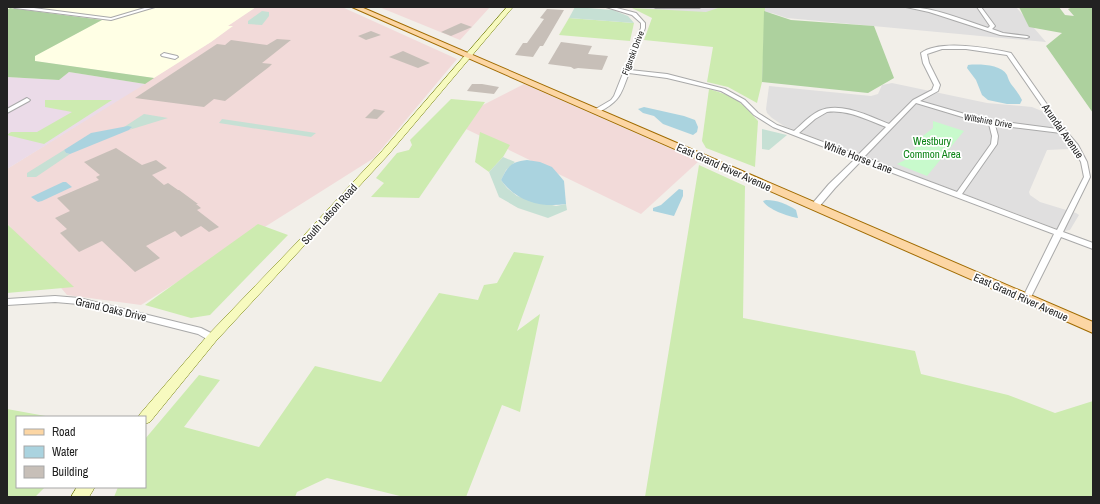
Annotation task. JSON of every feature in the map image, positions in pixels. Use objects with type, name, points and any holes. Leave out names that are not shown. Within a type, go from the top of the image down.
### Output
[{"type":"main road","name":"East Grand River Avenue","points":[[355,7],[1093,328]]},
{"type":"main road","name":"South Latson Road","points":[[146,417],[212,338],[328,215],[510,7]]},
{"type":"main road","points":[[79,497],[86,488]]},
{"type":"street","points":[[15,7],[111,19],[153,7]]},
{"type":"street","name":"Figurski Drive","points":[[596,111],[613,101],[617,96],[643,28],[643,23],[634,14],[608,7]]},
{"type":"street","points":[[656,7],[699,7]]},
{"type":"street","points":[[908,7],[919,8],[1002,34],[1026,37]]},
{"type":"street","points":[[979,7],[993,26],[988,30]]},
{"type":"street","name":"Arundal Avenue","points":[[915,101],[935,91],[937,85],[924,57],[924,53],[930,49],[950,47],[1009,54],[1063,131],[1076,146],[1084,162],[1087,177],[1026,299]]},
{"type":"street","points":[[164,55],[175,57]]},
{"type":"street","name":"White Horse Lane","points":[[626,71],[668,76],[723,90],[743,101],[756,114],[770,123],[1093,246]]},
{"type":"street","points":[[7,111],[26,100]]},
{"type":"street","points":[[815,206],[832,186],[915,101]]},
{"type":"street","name":"Wiltshire Drive","points":[[915,101],[964,117],[992,123],[1063,131]]},
{"type":"street","points":[[795,133],[819,114],[829,110],[845,112],[890,127]]},
{"type":"street","points":[[958,195],[994,144],[996,136],[992,123]]},
{"type":"street","name":"Grand Oaks Drive","points":[[7,302],[55,299],[79,301],[201,331],[212,338]]},
{"type":"shaded area","points":[[7,7],[256,7],[228,26],[233,26],[211,42],[154,78],[35,61],[34,56],[102,20],[10,9],[7,10]]},
{"type":"shaded area","points":[[256,7],[342,7],[457,59],[374,158],[141,305],[67,295],[7,223],[7,169],[211,42],[232,26],[227,26]]},
{"type":"shaded area","points":[[379,7],[490,7],[460,40]]},
{"type":"shaded area","points":[[575,7],[613,10],[628,16],[634,23],[569,18]]},
{"type":"shaded area","points":[[625,7],[1016,7],[1046,42],[787,18],[772,13],[726,9],[706,15]]},
{"type":"shaded area","points":[[262,11],[269,12],[269,16],[262,25],[248,24],[248,21]]},
{"type":"shaded area","points":[[69,72],[145,84],[7,169],[7,77],[59,80]]},
{"type":"shaded area","points":[[892,83],[987,103],[1032,107],[1049,114],[1069,149],[1047,150],[1029,192],[1030,195],[1040,202],[1079,215],[1070,230],[1064,231],[1052,227],[784,126],[772,118],[767,113],[766,109],[769,86],[871,96],[878,94],[882,85]]},
{"type":"shaded area","points":[[524,84],[699,161],[641,214],[466,129],[481,106]]},
{"type":"shaded area","points":[[144,114],[168,118],[129,130],[132,128],[124,127]]},
{"type":"shaded area","points":[[222,119],[316,133],[311,137],[219,123]]},
{"type":"shaded area","points":[[762,129],[787,135],[769,150],[762,149]]},
{"type":"shaded area","points":[[64,150],[66,153],[70,154],[36,177],[27,177],[27,173]]},
{"type":"shaded area","points":[[503,157],[515,162],[506,170],[501,180],[507,188],[517,196],[556,206],[566,204],[567,210],[548,218],[518,208],[499,197],[489,172]]},
{"type":"green space","points":[[721,7],[765,7],[762,82],[757,103],[728,87],[707,82],[713,47],[644,40],[652,18],[632,8],[706,12]]},
{"type":"green space","points":[[1019,7],[1059,7],[1065,15],[1074,16],[1068,9],[1073,7],[1093,7],[1093,113],[1046,46],[1062,33],[1029,27]]},
{"type":"green space","points":[[10,8],[102,20],[35,56],[35,61],[154,78],[145,84],[69,72],[59,80],[7,77],[7,10]]},
{"type":"green space","points":[[764,11],[791,20],[874,26],[894,78],[868,93],[762,82]]},
{"type":"green space","points":[[569,18],[634,23],[630,41],[559,35]]},
{"type":"green space","points":[[709,89],[737,100],[758,121],[755,167],[706,148],[702,141]]},
{"type":"green space","points":[[451,99],[485,102],[419,198],[371,197],[384,183],[376,178],[397,153],[409,150],[412,145],[410,140]]},
{"type":"green space","points":[[45,100],[112,100],[44,144],[7,135],[11,132],[37,132],[72,112],[45,107]]},
{"type":"green space","name":"Westbury Common Area","points":[[933,121],[964,131],[927,176],[897,164],[905,160],[917,146],[919,139],[933,128]]},
{"type":"green space","points":[[480,132],[510,145],[503,157],[489,172],[475,162]]},
{"type":"green space","points":[[699,165],[745,186],[743,318],[915,351],[921,374],[1008,395],[1055,413],[1093,401],[1093,497],[645,497]]},
{"type":"green space","points":[[7,224],[74,287],[7,293]]},
{"type":"green space","points":[[258,224],[288,235],[210,315],[191,318],[145,305]]},
{"type":"green space","points":[[514,252],[544,256],[517,331],[540,314],[520,412],[502,405],[466,497],[404,497],[327,478],[297,492],[295,497],[114,497],[118,488],[146,488],[146,438],[199,375],[220,380],[184,427],[259,447],[315,366],[381,382],[439,293],[478,300],[484,285],[497,283]]},
{"type":"green space","points":[[7,409],[46,416],[16,416],[16,488],[44,488],[35,497],[7,497]]},
{"type":"water","points":[[968,65],[995,67],[1004,71],[1022,100],[1020,104],[1007,104],[988,100],[982,95],[976,80],[967,68]]},
{"type":"water","points":[[644,107],[695,120],[698,127],[697,132],[693,135],[663,124],[654,116],[643,113],[638,109]]},
{"type":"water","points":[[128,126],[132,127],[129,130],[70,154],[66,153],[64,150],[91,133]]},
{"type":"water","points":[[527,160],[540,162],[552,167],[564,181],[566,204],[538,204],[522,198],[507,187],[501,180],[508,168],[514,163]]},
{"type":"water","points":[[66,182],[72,187],[38,202],[31,197]]},
{"type":"water","points":[[679,189],[683,190],[683,196],[674,216],[653,211],[653,208],[661,205]]},
{"type":"water","points":[[766,200],[785,204],[793,208],[796,210],[798,218],[773,210],[763,201]]},
{"type":"building","points":[[547,9],[564,10],[543,46],[540,46],[533,57],[515,55],[523,43],[527,43],[544,19],[540,18]]},
{"type":"building","points":[[461,23],[472,27],[451,36],[441,32]]},
{"type":"building","points":[[371,31],[381,35],[366,40],[358,36]]},
{"type":"building","points":[[277,39],[291,40],[262,63],[272,64],[269,67],[225,101],[214,99],[204,107],[135,98],[217,44],[225,45],[231,40],[267,45]]},
{"type":"building","points":[[561,42],[592,46],[588,54],[608,56],[602,70],[574,69],[571,67],[548,64]]},
{"type":"building","points":[[403,51],[430,63],[418,68],[389,57]]},
{"type":"building","points":[[472,84],[499,87],[494,94],[467,91]]},
{"type":"building","points":[[374,109],[385,111],[377,119],[365,118]]},
{"type":"building","points":[[116,148],[142,165],[156,160],[167,168],[152,175],[164,185],[168,183],[198,204],[196,204],[201,208],[197,210],[219,227],[209,232],[201,226],[181,237],[175,231],[146,246],[160,258],[135,272],[102,241],[79,252],[60,233],[67,229],[55,218],[70,211],[57,198],[99,180],[96,177],[100,175],[84,162]]}]
